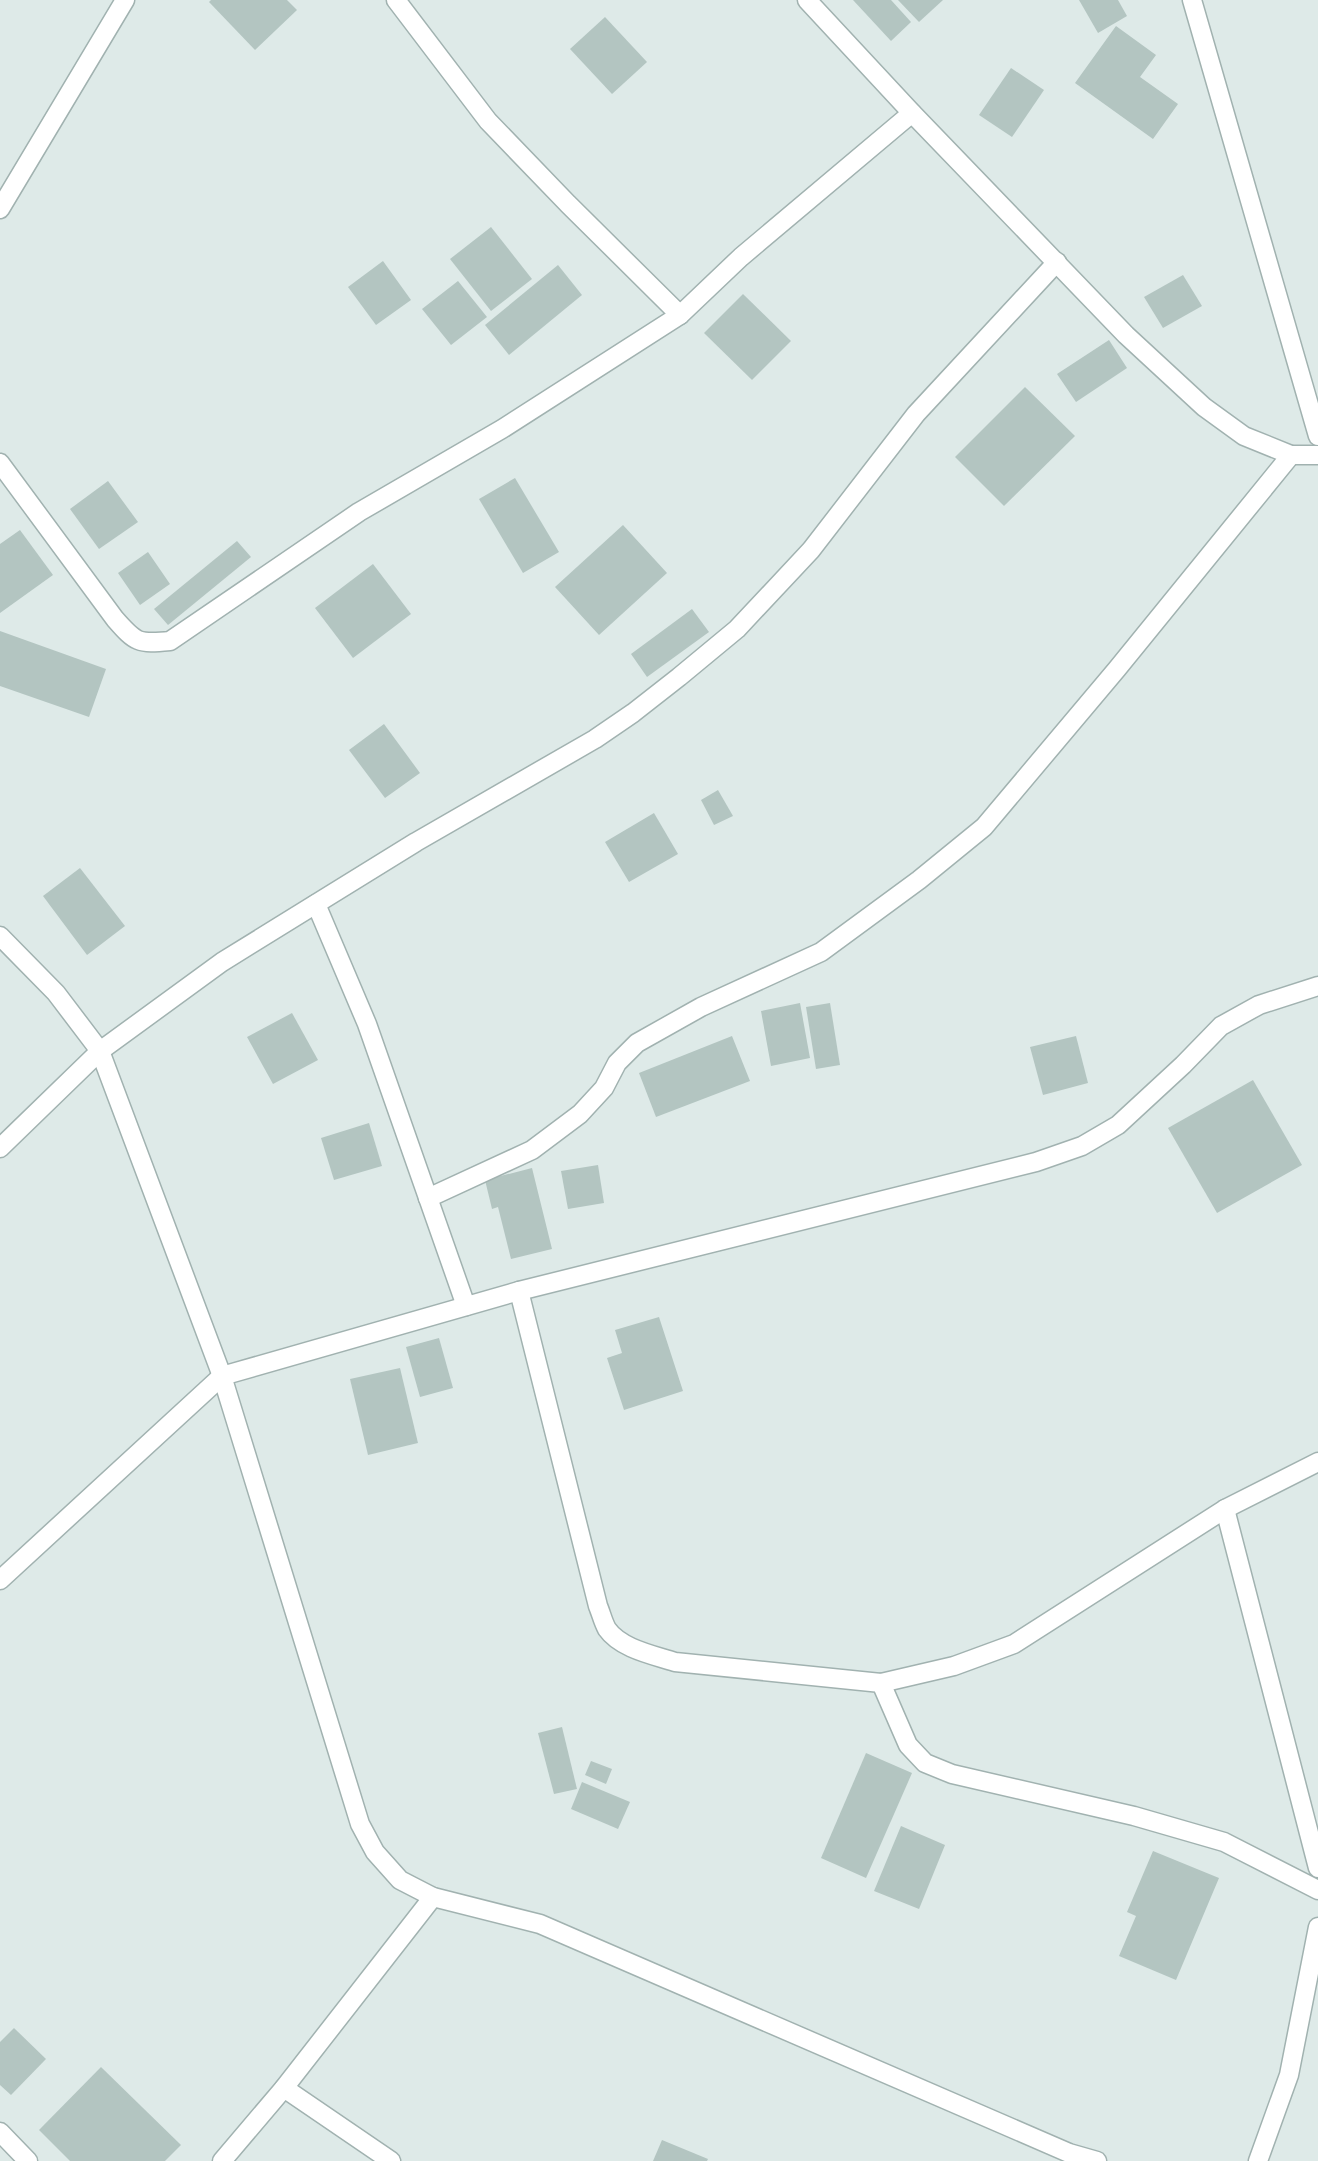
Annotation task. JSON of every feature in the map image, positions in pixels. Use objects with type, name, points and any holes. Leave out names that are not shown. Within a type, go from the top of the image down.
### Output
[{"type":"street","points":[[0,209],[124,0]]},
{"type":"street","points":[[396,0],[488,121],[680,315]]},
{"type":"street","points":[[807,0],[912,113],[1126,335],[1204,407],[1244,436],[1291,455],[1318,455]]},
{"type":"street","points":[[1192,0],[1318,436]]},
{"type":"street","points":[[0,463],[115,619],[129,634],[145,643],[170,641],[359,512],[502,429],[680,315],[741,257],[912,113]]},
{"type":"street","points":[[0,1148],[100,1050],[222,962],[416,842],[595,739],[633,713],[737,629],[812,550],[916,414],[1057,262]]},
{"type":"street","points":[[428,1198],[532,1150],[580,1114],[604,1088],[617,1063],[637,1042],[700,1006],[821,952],[919,880],[984,827],[1117,669],[1291,455]]},
{"type":"street","points":[[316,904],[367,1024],[466,1306]]},
{"type":"street","points":[[0,936],[56,993],[100,1050],[222,1376],[360,1824],[375,1852],[400,1880],[433,1897],[540,1924],[1067,2157],[1097,2161]]},
{"type":"street","points":[[0,1580],[222,1376],[519,1291],[1024,1165],[1082,1146],[1118,1125],[1221,1026],[1259,1005],[1318,986]]},
{"type":"street","points":[[519,1291],[598,1606],[608,1630],[623,1642],[645,1653],[675,1662],[881,1683],[954,1666],[1014,1644],[1225,1509],[1318,1462]]},
{"type":"street","points":[[1225,1509],[1318,1868]]},
{"type":"street","points":[[881,1683],[908,1745],[925,1763],[952,1774],[1134,1816],[1224,1842],[1318,1890]]},
{"type":"street","points":[[222,2161],[284,2088],[433,1897]]},
{"type":"street","points":[[1258,2161],[1289,2075],[1318,1927]]},
{"type":"street","points":[[284,2088],[391,2161]]},
{"type":"street","points":[[0,2132],[28,2161]]},
{"type":"building","points":[[211,0],[287,0],[297,10],[255,50],[209,2]]},
{"type":"building","points":[[853,0],[891,0],[911,22],[891,41]]},
{"type":"building","points":[[898,0],[943,0],[919,22]]},
{"type":"building","points":[[1079,0],[1118,0],[1127,16],[1098,33]]},
{"type":"building","points":[[605,17],[647,62],[612,94],[570,49]]},
{"type":"building","points":[[1116,26],[1156,55],[1140,77],[1178,104],[1153,139],[1075,83]]},
{"type":"building","points":[[1011,68],[1044,90],[1012,137],[979,115]]},
{"type":"building","points":[[491,227],[532,279],[491,311],[450,259]]},
{"type":"building","points":[[383,261],[411,300],[376,325],[348,287]]},
{"type":"building","points":[[558,265],[582,295],[509,355],[485,325]]},
{"type":"building","points":[[1183,275],[1202,306],[1163,328],[1144,297]]},
{"type":"building","points":[[458,281],[487,317],[451,345],[422,309]]},
{"type":"building","points":[[743,294],[791,341],[752,380],[704,333]]},
{"type":"building","points":[[1109,340],[1127,368],[1076,402],[1057,374]]},
{"type":"building","points":[[1025,387],[1075,436],[1004,506],[955,457]]},
{"type":"building","points":[[515,478],[559,552],[523,573],[479,499]]},
{"type":"building","points":[[108,481],[138,522],[99,549],[70,509]]},
{"type":"building","points":[[623,525],[667,573],[599,635],[555,587]]},
{"type":"building","points":[[20,530],[53,575],[0,613],[0,544]]},
{"type":"building","points":[[237,541],[251,557],[168,625],[154,609]]},
{"type":"building","points":[[148,552],[170,584],[140,605],[118,573]]},
{"type":"building","points":[[373,564],[411,614],[353,658],[315,608]]},
{"type":"building","points":[[692,609],[709,632],[647,677],[631,654]]},
{"type":"building","points":[[0,631],[106,669],[89,717],[0,686]]},
{"type":"building","points":[[384,724],[420,773],[385,798],[349,750]]},
{"type":"building","points":[[718,790],[733,816],[714,825],[701,800]]},
{"type":"building","points":[[654,813],[678,854],[629,882],[605,842]]},
{"type":"building","points":[[80,868],[125,926],[87,955],[43,896]]},
{"type":"building","points":[[800,1003],[810,1058],[771,1066],[761,1011]]},
{"type":"building","points":[[830,1003],[840,1065],[816,1069],[806,1007]]},
{"type":"building","points":[[292,1013],[318,1060],[273,1084],[247,1037]]},
{"type":"building","points":[[732,1036],[750,1081],[656,1117],[639,1073]]},
{"type":"building","points":[[1076,1036],[1088,1083],[1043,1095],[1030,1047]]},
{"type":"building","points":[[1253,1080],[1302,1165],[1217,1213],[1168,1128]]},
{"type":"building","points":[[369,1123],[382,1166],[334,1180],[321,1138]]},
{"type":"building","points":[[598,1165],[604,1203],[568,1209],[561,1171]]},
{"type":"building","points":[[532,1168],[552,1249],[511,1259],[498,1207],[492,1209],[485,1180]]},
{"type":"building","points":[[659,1317],[683,1391],[624,1410],[607,1358],[622,1353],[615,1330]]},
{"type":"building","points":[[439,1338],[453,1388],[420,1397],[406,1347]]},
{"type":"building","points":[[400,1368],[418,1443],[368,1455],[350,1379]]},
{"type":"building","points":[[562,1727],[577,1789],[554,1794],[538,1733]]},
{"type":"building","points":[[866,1753],[912,1773],[866,1878],[821,1858]]},
{"type":"building","points":[[591,1761],[612,1769],[606,1784],[585,1775]]},
{"type":"building","points":[[582,1782],[630,1802],[618,1829],[571,1809]]},
{"type":"building","points":[[901,1826],[945,1845],[919,1909],[874,1891]]},
{"type":"building","points":[[1153,1851],[1219,1878],[1176,1980],[1119,1956],[1136,1916],[1127,1912]]},
{"type":"building","points":[[14,2028],[46,2059],[11,2095],[0,2085],[0,2042]]},
{"type":"building","points":[[101,2067],[181,2145],[165,2161],[70,2161],[39,2130]]},
{"type":"building","points":[[662,2140],[708,2159],[707,2161],[653,2161]]}]
